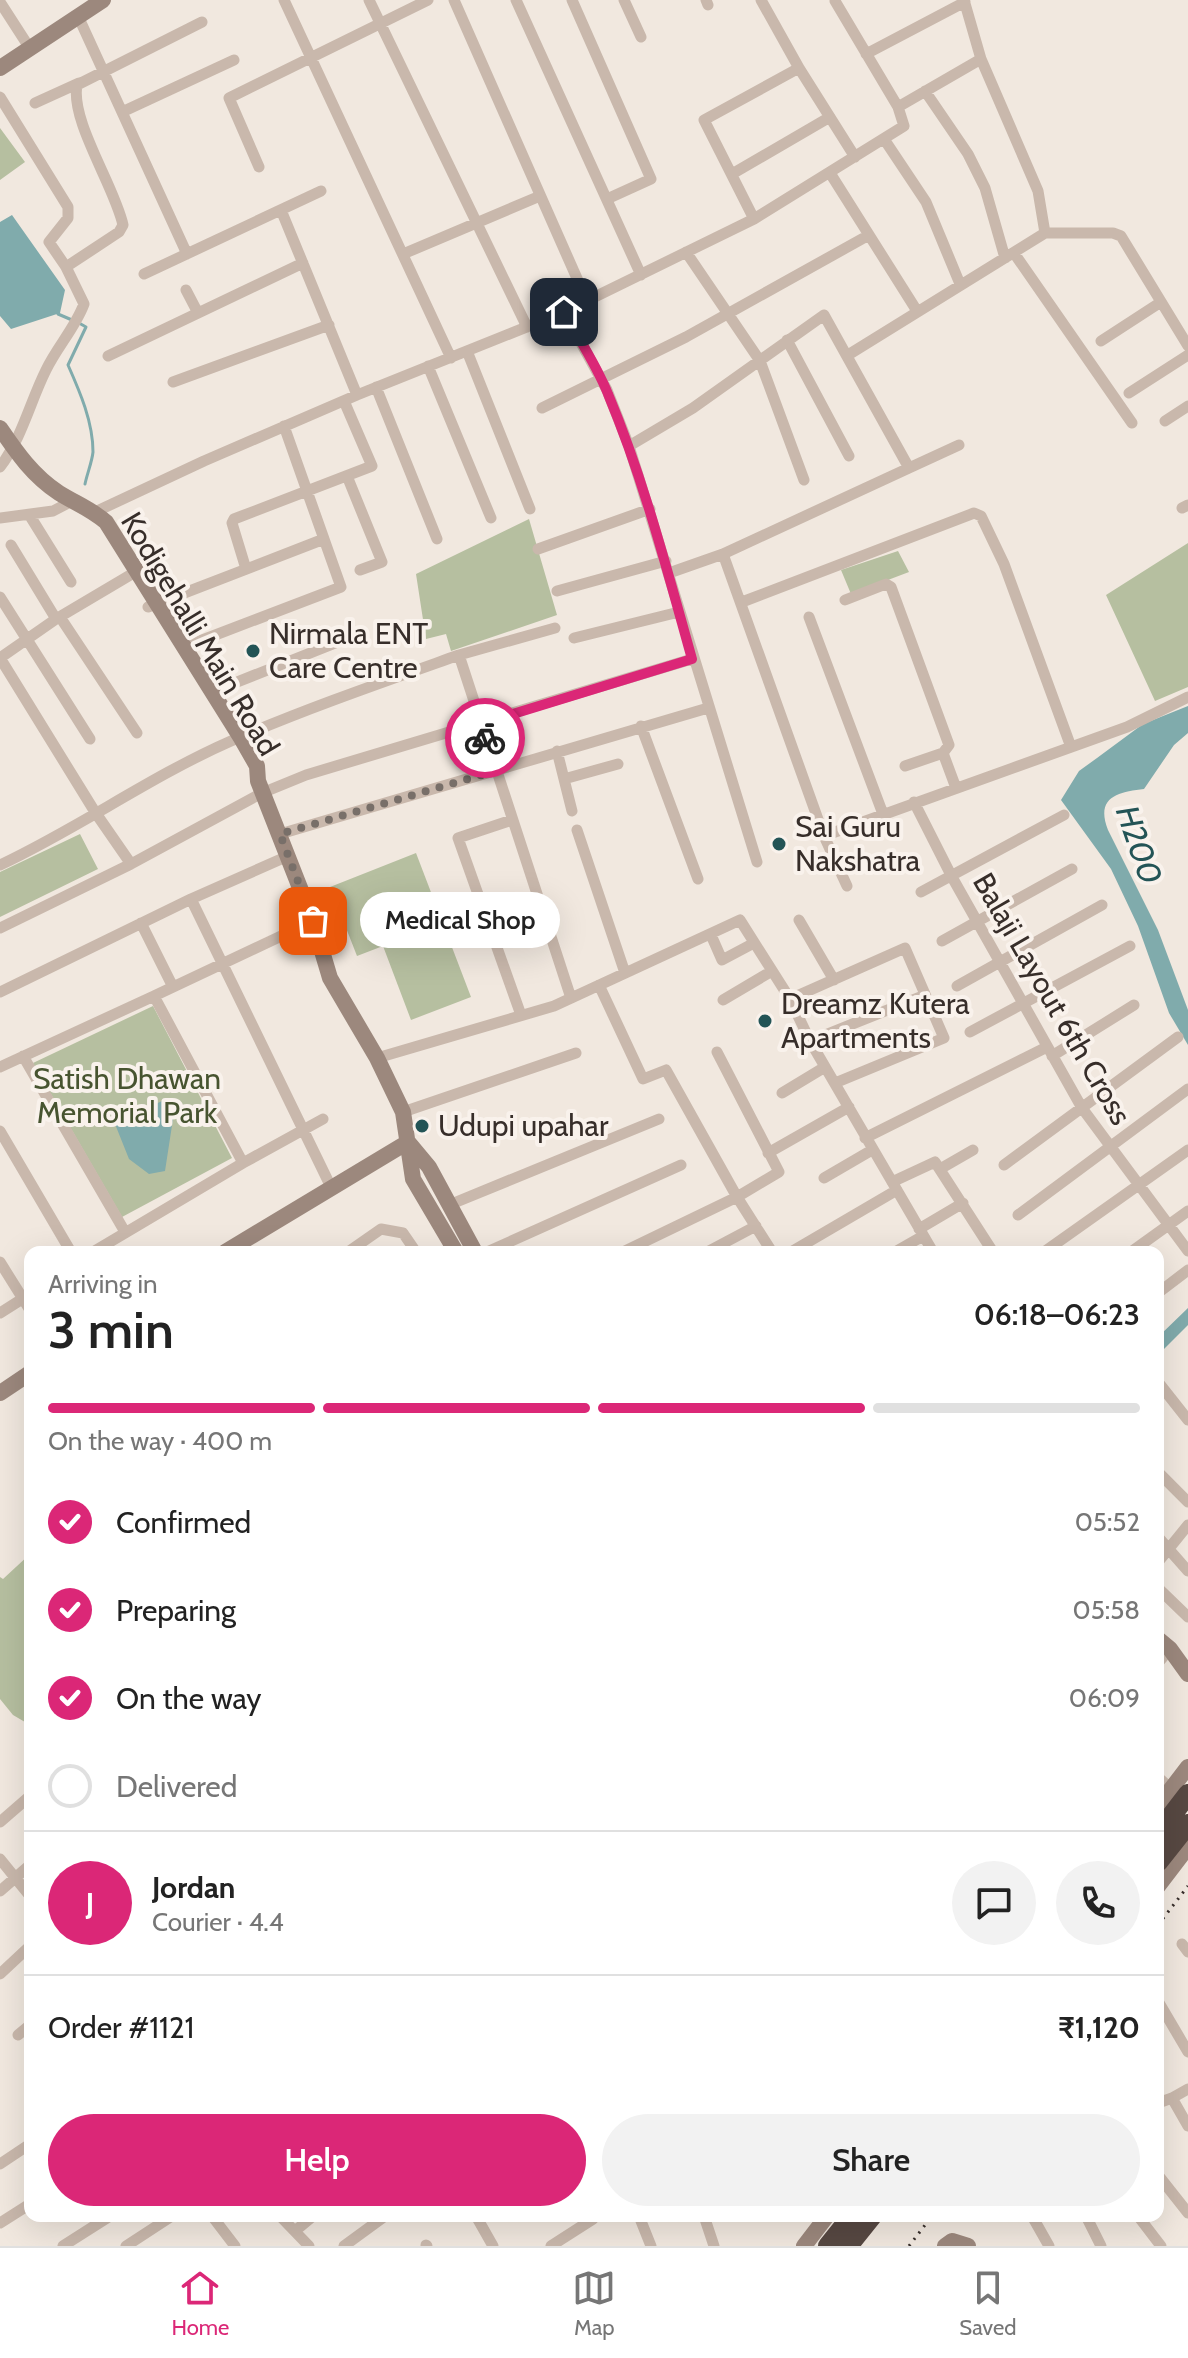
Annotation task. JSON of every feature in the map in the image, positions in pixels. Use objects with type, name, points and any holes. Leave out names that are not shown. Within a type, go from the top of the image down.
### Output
[{"type":"highway","points":[[1164,1824],[1176,1805]]},
{"type":"highway","points":[[1164,1843],[1176,1805]]},
{"type":"highway","points":[[828,2246],[847,2222]]},
{"type":"highway","points":[[848,2246],[867,2222]]},
{"type":"street","points":[[0,68],[103,0]]},
{"type":"street","points":[[284,0],[451,358]]},
{"type":"street","points":[[369,0],[527,327]]},
{"type":"street","points":[[259,167],[229,98],[428,0]]},
{"type":"street","points":[[454,0],[587,301]]},
{"type":"street","points":[[516,0],[641,275]]},
{"type":"street","points":[[572,0],[651,179],[607,199]]},
{"type":"street","points":[[624,0],[641,37]]},
{"type":"street","points":[[761,0],[855,157]]},
{"type":"street","points":[[96,513],[284,426],[587,301],[754,219],[904,126],[898,107],[835,0]]},
{"type":"street","points":[[866,54],[964,1],[981,59],[1038,191],[1045,233]]},
{"type":"street","points":[[0,2],[29,47]]},
{"type":"street","points":[[78,16],[187,254]]},
{"type":"street","points":[[35,103],[202,22]]},
{"type":"street","points":[[898,107],[981,59]]},
{"type":"street","points":[[122,112],[234,60]]},
{"type":"street","points":[[754,219],[704,120],[799,68]]},
{"type":"street","points":[[66,267],[119,232],[123,225],[85,127],[76,90],[79,83]]},
{"type":"street","points":[[925,91],[968,154],[985,188],[1010,255],[1132,423]]},
{"type":"street","points":[[0,97],[68,207],[68,218],[49,242],[66,267],[84,304],[45,372],[14,449],[0,467]]},
{"type":"street","points":[[732,174],[830,117]]},
{"type":"street","points":[[884,139],[926,202],[960,284]]},
{"type":"street","points":[[830,173],[917,311]]},
{"type":"street","points":[[144,274],[321,191]]},
{"type":"street","points":[[403,254],[540,196]]},
{"type":"street","points":[[281,210],[357,395]]},
{"type":"street","points":[[848,355],[1045,233],[1113,233],[1121,236],[1188,346]]},
{"type":"street","points":[[542,408],[602,381],[869,235]]},
{"type":"street","points":[[686,252],[760,361],[804,480]]},
{"type":"street","points":[[108,356],[303,263]]},
{"type":"street","points":[[186,290],[198,313]]},
{"type":"street","points":[[1101,341],[1161,302]]},
{"type":"street","points":[[564,312],[602,381],[629,446],[666,561],[692,659],[757,862]]},
{"type":"street","points":[[629,446],[693,408],[824,315],[909,468]]},
{"type":"street","points":[[173,382],[329,325]]},
{"type":"street","points":[[787,340],[849,456]]},
{"type":"street","points":[[467,351],[530,509]]},
{"type":"street","points":[[1129,393],[1188,355]]},
{"type":"street","points":[[428,366],[491,518]]},
{"type":"street","points":[[376,387],[437,539]]},
{"type":"street","points":[[246,569],[232,523],[234,519],[372,466],[344,401]]},
{"type":"street","points":[[1165,421],[1188,406]]},
{"type":"street","points":[[184,647],[341,587],[284,426]]},
{"type":"street","name":"Kodigehalli Main Road","points":[[0,428],[14,449],[46,483],[106,522],[153,606],[236,740],[257,766],[260,787],[313,921],[330,978],[377,1058],[403,1112],[413,1179],[452,1246]]},
{"type":"street","points":[[669,573],[723,554],[959,445]]},
{"type":"street","points":[[347,476],[382,562],[360,570]]},
{"type":"street","points":[[0,518],[30,516],[61,508],[72,501]]},
{"type":"street","points":[[538,549],[650,509]]},
{"type":"street","points":[[742,602],[974,513],[981,516],[1004,564],[1071,747]]},
{"type":"street","points":[[30,516],[71,582]]},
{"type":"street","points":[[153,606],[324,539]]},
{"type":"street","points":[[11,545],[137,733]]},
{"type":"street","points":[[723,554],[824,836],[847,886]]},
{"type":"street","points":[[557,591],[666,561]]},
{"type":"street","points":[[131,864],[95,812],[0,658],[58,618],[133,573]]},
{"type":"street","points":[[845,600],[886,584],[891,587],[949,745],[943,753],[905,766]]},
{"type":"street","points":[[0,597],[90,739]]},
{"type":"street","name":"Kodigehalli Main Road","points":[[153,606],[212,692],[236,740]]},
{"type":"street","points":[[574,638],[679,612]]},
{"type":"street","points":[[809,617],[883,814]]},
{"type":"street","points":[[0,865],[45,844],[95,812],[236,740],[459,655],[555,628]]},
{"type":"street","points":[[212,692],[358,634]]},
{"type":"street","points":[[459,655],[571,998]]},
{"type":"street","points":[[0,928],[131,864],[260,787],[692,659]]},
{"type":"street","points":[[824,836],[1127,727],[1188,697]]},
{"type":"street","points":[[280,834],[708,708]]},
{"type":"street","points":[[641,726],[698,879]]},
{"type":"street","points":[[557,751],[572,811]]},
{"type":"street","points":[[943,753],[956,788]]},
{"type":"street","points":[[564,779],[618,764]]},
{"type":"street","name":"Balaji Layout 6th Cross","points":[[914,802],[952,877],[1082,1108],[1188,1251]]},
{"type":"street","points":[[921,892],[1064,815]]},
{"type":"street","points":[[512,820],[458,838],[521,1015]]},
{"type":"street","points":[[577,830],[625,973]]},
{"type":"street","points":[[0,992],[191,899],[288,856]]},
{"type":"street","points":[[942,941],[1072,869]]},
{"type":"street","points":[[191,899],[331,1187]]},
{"type":"street","points":[[957,986],[1102,905]]},
{"type":"street","points":[[377,1058],[571,998],[740,920],[790,999],[810,1041],[929,1246]]},
{"type":"street","points":[[799,920],[834,980]]},
{"type":"street","points":[[0,1067],[313,921]]},
{"type":"street","points":[[141,923],[173,987]]},
{"type":"street","points":[[711,935],[722,960],[754,943]]},
{"type":"street","points":[[970,1032],[1130,946]]},
{"type":"street","points":[[790,999],[905,948],[944,1038],[835,1083]]},
{"type":"street","points":[[723,1000],[772,971]]},
{"type":"street","points":[[599,985],[643,1079],[666,1070],[737,1197],[768,1246]]},
{"type":"street","points":[[810,1041],[925,995]]},
{"type":"street","points":[[154,996],[243,1163]]},
{"type":"street","points":[[865,1138],[1050,1051],[1134,1005]]},
{"type":"street","points":[[1004,1165],[1178,1037]]},
{"type":"street","points":[[635,1246],[737,1197],[779,1172],[717,1052]]},
{"type":"street","points":[[403,1112],[576,1053]]},
{"type":"street","points":[[23,1056],[125,1232]]},
{"type":"street","points":[[782,1093],[825,1067]]},
{"type":"street","points":[[1018,1215],[1188,1089]]},
{"type":"street","points":[[768,1153],[849,1107]]},
{"type":"street","points":[[103,1246],[323,1119]]},
{"type":"street","points":[[449,1205],[659,1119]]},
{"type":"street","points":[[0,1131],[67,1246]]},
{"type":"street","points":[[235,1246],[408,1142]]},
{"type":"street","name":"Kodigehalli Main Road","points":[[408,1142],[429,1167],[472,1246]]},
{"type":"street","points":[[824,1178],[872,1150]]},
{"type":"street","points":[[940,1169],[973,1150]]},
{"type":"street","points":[[1052,1246],[1188,1150]]},
{"type":"street","points":[[800,1246],[935,1162],[963,1203],[985,1246]]},
{"type":"street","points":[[500,1246],[681,1165]]},
{"type":"street","points":[[903,1246],[963,1203]]},
{"type":"street","points":[[1139,1246],[1188,1211]]},
{"type":"street","points":[[718,1246],[756,1226]]},
{"type":"street","points":[[357,1246],[381,1229],[403,1233],[412,1246]]},
{"type":"street","points":[[0,1262],[24,1293]]},
{"type":"street","points":[[1164,1288],[1188,1270]]},
{"type":"street","points":[[0,1313],[24,1297]]},
{"type":"street","points":[[0,1393],[24,1377]]},
{"type":"street","points":[[1164,1390],[1188,1420]]},
{"type":"street","points":[[1164,1478],[1188,1502]]},
{"type":"street","points":[[1164,1555],[1188,1525]]},
{"type":"street","points":[[1164,1544],[1188,1571]]},
{"type":"street","points":[[1164,1594],[1188,1617]]},
{"type":"street","points":[[1164,1644],[1188,1674]]},
{"type":"street","points":[[1176,1805],[1188,1767]]},
{"type":"street","points":[[1164,1786],[1176,1805]]},
{"type":"street","points":[[0,1822],[24,1801]]},
{"type":"street","points":[[1164,1878],[1188,1847]]},
{"type":"street","points":[[0,1859],[24,1889]]},
{"type":"street","points":[[0,1891],[24,1870]]},
{"type":"street","points":[[0,1974],[24,1952]]},
{"type":"street","points":[[1164,2011],[1188,2052]]},
{"type":"street","points":[[18,2035],[24,2030]]},
{"type":"street","points":[[1164,2101],[1188,2089]]},
{"type":"street","points":[[1172,2098],[1188,2126]]},
{"type":"street","points":[[0,2164],[24,2148]]},
{"type":"street","points":[[1164,2183],[1188,2213]]},
{"type":"street","points":[[0,2223],[24,2208]]},
{"type":"street","points":[[63,2246],[99,2222]]},
{"type":"street","points":[[126,2246],[163,2222]]},
{"type":"street","points":[[216,2222],[233,2245]]},
{"type":"street","points":[[286,2222],[309,2246]]},
{"type":"street","points":[[295,2231],[306,2222]]},
{"type":"street","points":[[344,2246],[377,2222]]},
{"type":"street","points":[[479,2222],[493,2246]]},
{"type":"street","points":[[551,2246],[588,2222]]},
{"type":"street","points":[[641,2222],[651,2246]]},
{"type":"street","points":[[706,2222],[714,2246]]},
{"type":"street","points":[[804,2246],[822,2222]]},
{"type":"street","points":[[1035,2222],[1049,2246]]},
{"type":"street","points":[[1089,2222],[1101,2246]]},
{"type":"street","points":[[1143,2222],[1161,2246]]},
{"type":"street","points":[[945,2246],[952,2241],[968,2246]]},
{"type":"green space","points":[[0,128],[25,162],[0,180]]},
{"type":"green space","points":[[529,519],[557,615],[451,651],[446,634],[426,639],[416,574]]},
{"type":"green space","points":[[1188,543],[1188,687],[1155,701],[1106,595]]},
{"type":"green space","points":[[898,551],[909,572],[851,594],[841,570]]},
{"type":"green space","points":[[80,834],[98,869],[0,917],[0,872]]},
{"type":"green space","points":[[416,853],[471,997],[411,1020],[383,946],[357,956],[330,887]]},
{"type":"green space","name":"Satish Dhawan Memorial Park","points":[[153,1006],[232,1158],[122,1217],[33,1063]]},
{"type":"green space","points":[[24,1560],[24,1721],[13,1715],[0,1699],[0,1577],[3,1579]]},
{"type":"water","points":[[12,215],[65,290],[60,313],[11,329],[0,316],[0,222]]},
{"type":"water","points":[[1188,706],[1188,733],[1174,745],[1144,789],[1111,798],[1104,810],[1108,830],[1158,930],[1188,1010],[1188,1045],[1169,1013],[1138,926],[1111,869],[1061,800],[1079,771],[1143,724]]},
{"type":"water","points":[[166,1099],[173,1119],[165,1171],[149,1174],[129,1159],[115,1124]]},
{"type":"water","points":[[1188,1308],[1188,1325],[1164,1349],[1164,1331]]},
{"type":"waterway","points":[[58,314],[72,320]]},
{"type":"waterway","points":[[79,323],[86,327],[68,365],[91,430],[92,456],[85,484]]},
{"type":"railway","points":[[1164,1917],[1188,1886]]},
{"type":"railway","points":[[909,2246],[927,2222]]},
{"type":"way so far","points":[[313,921],[280,834],[495,771],[485,738]]},
{"type":"place","name":"Nirmala ENT Care Centre","points":[[253,651]]},
{"type":"place","name":"Sai Guru Nakshatra","points":[[779,844]]},
{"type":"place","name":"Medical Shop","points":[[313,921]]},
{"type":"place","name":"Dreamz Kutera Apartments","points":[[765,1021]]},
{"type":"place","name":"Udupi upahar","points":[[422,1126]]},
{"type":"route","points":[[485,738],[480,724],[692,659],[629,446],[607,390],[564,312]]},
{"type":"water label","name":"H200","points":[[1139,845]]}]
